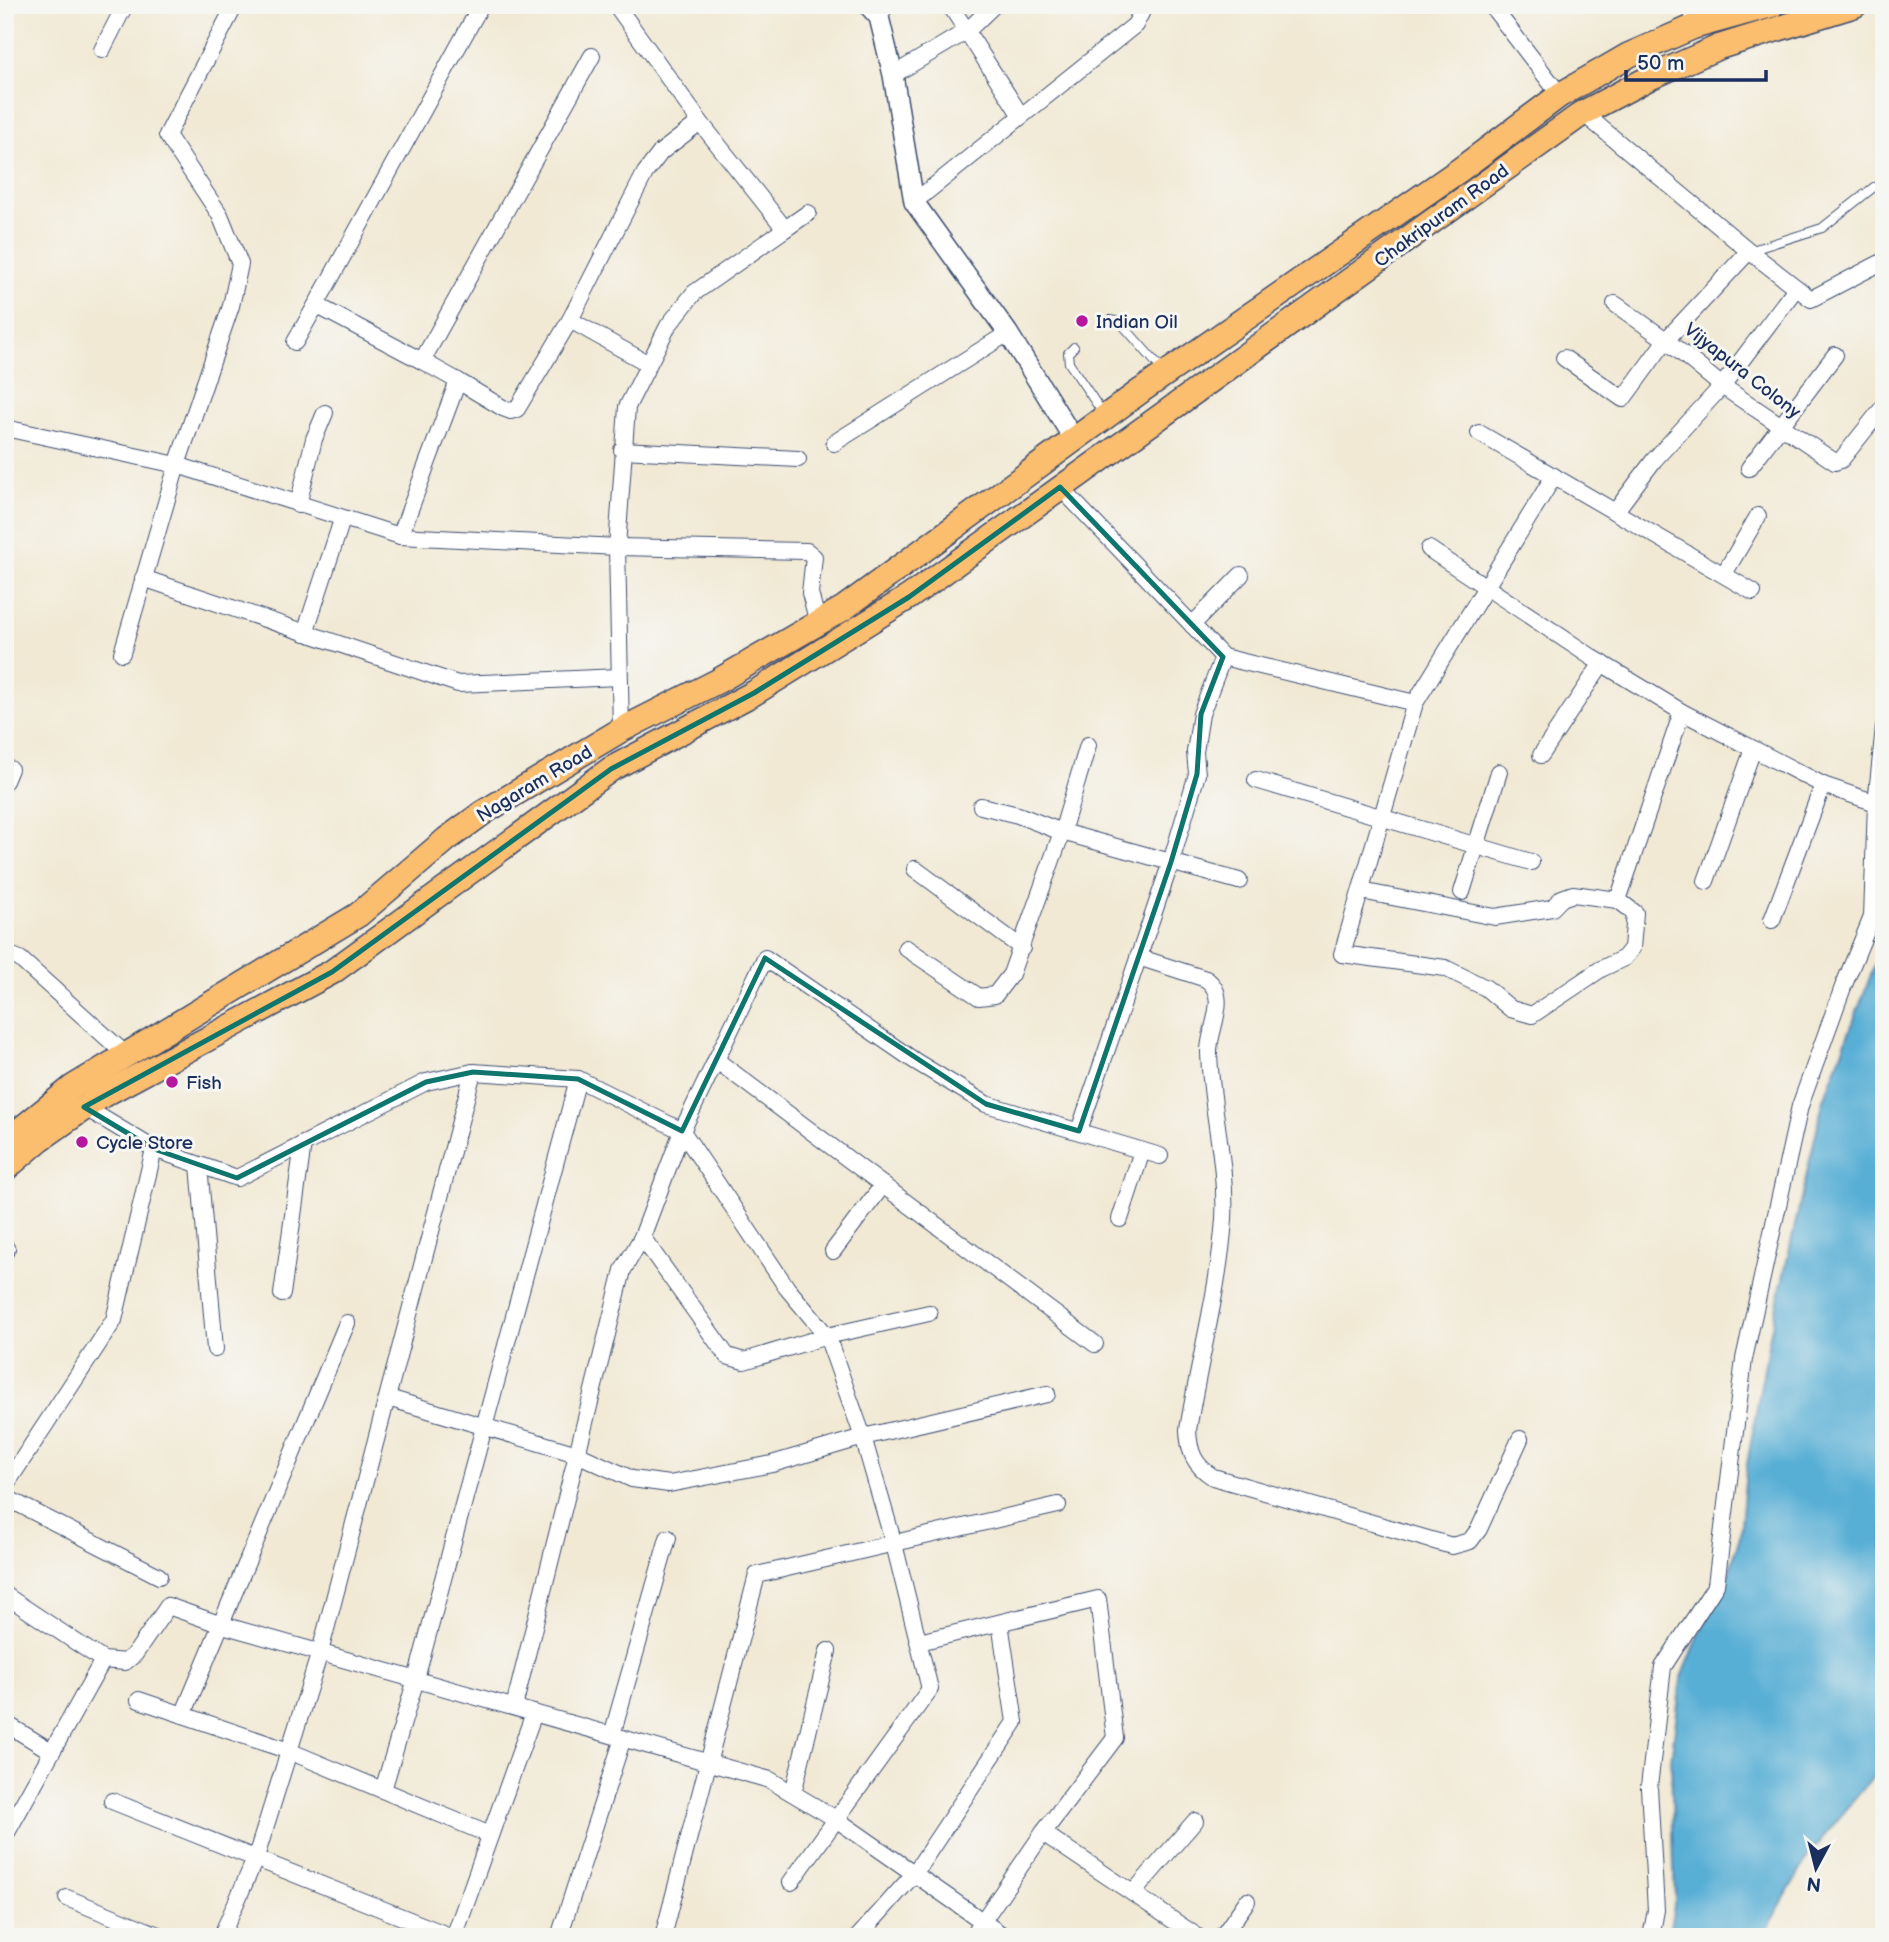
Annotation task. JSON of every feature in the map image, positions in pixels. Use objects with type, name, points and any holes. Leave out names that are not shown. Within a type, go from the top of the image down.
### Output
[{"type":"main road","name":"Chakripuram Road","points":[[1060,487],[1583,114],[1649,78],[1719,47],[1854,5]]},
{"type":"main road","name":"Chakripuram Road","points":[[1075,441],[1165,374],[1479,155],[1560,95],[1689,16],[1762,7]]},
{"type":"main road","points":[[1479,155],[1493,177]]},
{"type":"main road","name":"Nagaram Road","points":[[5,1142],[73,1087],[358,915],[447,839],[484,812],[621,730],[718,681],[844,608],[1024,475],[1075,441]]},
{"type":"main road","name":"Nagaram Road","points":[[5,1169],[84,1107],[209,1036],[332,972],[611,769],[754,693],[909,597],[1060,487]]},
{"type":"main road","points":[[197,1014],[209,1036]]},
{"type":"street","points":[[102,50],[125,5]]},
{"type":"street","points":[[122,653],[177,466],[231,306],[240,264],[220,215],[167,135],[236,5]]},
{"type":"street","points":[[295,342],[481,5]]},
{"type":"street","points":[[616,5],[700,122],[785,229]]},
{"type":"street","points":[[950,5],[1021,116]]},
{"type":"street","points":[[893,75],[967,31],[994,5]]},
{"type":"street","points":[[914,202],[1135,25],[1145,5]]},
{"type":"street","points":[[1491,5],[1560,95]]},
{"type":"street","points":[[878,9],[893,75],[914,202],[1009,333],[1075,441]]},
{"type":"street","points":[[422,361],[592,56]]},
{"type":"street","points":[[1583,114],[1749,251],[1796,288],[1815,299],[1884,261]]},
{"type":"street","points":[[316,305],[503,408],[510,411],[517,409],[570,320],[645,173],[661,152],[700,122]]},
{"type":"street","points":[[621,730],[617,547],[627,407],[668,326],[694,293],[808,213]]},
{"type":"street","name":"Vijyapura Colony","points":[[1749,251],[1666,340],[1722,386],[1835,462],[1841,460],[1884,406]]},
{"type":"street","points":[[1615,512],[1654,460],[1722,386],[1796,288]]},
{"type":"street","points":[[1564,358],[1623,399],[1666,340],[1615,304]]},
{"type":"street","points":[[570,320],[648,363]]},
{"type":"street","points":[[834,443],[1009,333]]},
{"type":"street","points":[[1749,468],[1835,355]]},
{"type":"street","points":[[400,536],[458,381]]},
{"type":"street","points":[[298,505],[313,439],[325,413]]},
{"type":"street","points":[[5,428],[177,466],[342,520],[400,536],[812,553],[810,593],[818,623]]},
{"type":"street","points":[[1479,433],[1753,592]]},
{"type":"street","points":[[622,450],[798,459]]},
{"type":"street","points":[[1361,891],[1495,917],[1552,908],[1562,898],[1573,894],[1618,901],[1635,913],[1632,948],[1624,958],[1594,973],[1532,1015],[1511,1009],[1486,988],[1444,968],[1342,954],[1415,703],[1554,476]]},
{"type":"street","points":[[1060,487],[1223,657],[1415,703]]},
{"type":"street","points":[[1724,574],[1758,516]]},
{"type":"street","points":[[305,633],[342,520]]},
{"type":"street","points":[[1429,549],[1602,663],[1682,712],[1824,785],[1876,803]]},
{"type":"street","points":[[1192,625],[1241,575]]},
{"type":"street","points":[[143,578],[458,684],[619,677]]},
{"type":"street","points":[[1079,1131],[1171,862],[1196,775],[1195,752],[1201,714],[1223,657]]},
{"type":"street","points":[[1541,755],[1602,663]]},
{"type":"street","points":[[1618,901],[1682,712]]},
{"type":"street","points":[[1651,1937],[1656,1910],[1649,1787],[1663,1667],[1716,1585],[1744,1359],[1800,1106],[1843,987],[1872,917],[1876,803],[1884,727]]},
{"type":"street","points":[[906,948],[979,997],[988,997],[1001,990],[1022,948],[1088,746]]},
{"type":"street","points":[[1706,881],[1753,749]]},
{"type":"street","points":[[1462,892],[1499,772]]},
{"type":"street","points":[[1256,780],[1531,862]]},
{"type":"street","points":[[1772,920],[1824,785]]},
{"type":"street","points":[[981,806],[1018,815],[1062,832],[1239,881]]},
{"type":"street","points":[[915,869],[1022,948]]},
{"type":"street","points":[[5,953],[20,960],[125,1054]]},
{"type":"street","points":[[1138,957],[1206,979],[1214,985],[1217,993],[1218,1009],[1209,1049],[1223,1157],[1224,1217],[1218,1269],[1188,1430],[1189,1447],[1200,1469],[1213,1476],[1452,1546],[1464,1545],[1479,1529],[1520,1439]]},
{"type":"street","points":[[514,1707],[623,1270],[642,1237],[682,1131],[765,958],[915,1061],[986,1104],[1160,1157]]},
{"type":"street","points":[[716,1060],[1095,1344]]},
{"type":"street","points":[[84,1107],[154,1149],[237,1178],[426,1082],[473,1072],[578,1079],[682,1131],[787,1288],[827,1336],[863,1437],[894,1544],[930,1689],[791,1882]]},
{"type":"street","points":[[221,1937],[256,1857],[320,1652],[473,1072]]},
{"type":"street","points":[[383,1790],[416,1679],[578,1079]]},
{"type":"street","points":[[282,1294],[303,1144]]},
{"type":"street","points":[[5,1486],[114,1320],[154,1149]]},
{"type":"street","points":[[1120,1219],[1142,1151]]},
{"type":"street","points":[[200,1165],[215,1349]]},
{"type":"street","points":[[833,1251],[883,1185]]},
{"type":"street","points":[[642,1237],[727,1356],[744,1361],[827,1336],[929,1313]]},
{"type":"street","points":[[183,1715],[347,1323]]},
{"type":"street","points":[[388,1398],[484,1429],[577,1454],[632,1479],[668,1484],[772,1464],[863,1437],[1046,1394]]},
{"type":"street","points":[[5,1497],[159,1576]]},
{"type":"street","points":[[663,1937],[757,1575],[1059,1505]]},
{"type":"street","points":[[559,1937],[618,1736],[668,1538]]},
{"type":"street","points":[[5,1595],[103,1660],[125,1662],[135,1654],[168,1606],[219,1624],[770,1780],[836,1819],[1005,1937]]},
{"type":"street","points":[[919,1642],[1098,1600],[1115,1738],[1044,1833],[972,1937]]},
{"type":"street","points":[[858,1937],[914,1874],[1015,1721],[1000,1623]]},
{"type":"street","points":[[793,1793],[828,1651]]},
{"type":"street","points":[[5,1836],[103,1660]]},
{"type":"street","points":[[139,1700],[289,1751],[490,1835]]},
{"type":"street","points":[[112,1801],[453,1937],[534,1713]]},
{"type":"street","points":[[5,1723],[51,1751]]},
{"type":"street","points":[[1133,1893],[1195,1821]]},
{"type":"street","points":[[1044,1833],[1198,1937]]},
{"type":"street","points":[[67,1898],[163,1937]]},
{"type":"street","points":[[1222,1937],[1247,1901]]},
{"type":"lane","points":[[1749,251],[1822,228],[1842,216],[1874,187]]},
{"type":"lane","points":[[1110,320],[1120,322],[1165,374]]},
{"type":"lane","points":[[1074,347],[1068,353],[1069,363],[1106,418]]},
{"type":"lane","points":[[5,1238],[11,1249],[5,1261]]},
{"type":"highlighted area","points":[[1060,487],[1223,657],[1201,714],[1197,774],[1171,862],[1079,1131],[986,1104],[765,958],[682,1131],[578,1079],[473,1072],[426,1082],[237,1178],[154,1149],[84,1107],[332,972],[611,769],[754,693],[909,597]]},
{"type":"water","points":[[1884,940],[1884,1764],[1810,1853],[1762,1937],[1668,1937],[1675,1901],[1671,1760],[1681,1680],[1701,1630],[1724,1589],[1740,1536],[1746,1470],[1769,1340],[1823,1102]]},
{"type":"place","name":"Indian Oil","points":[[1082,321]]},
{"type":"place","name":"Fish","points":[[172,1082]]},
{"type":"place","name":"Cycle Store","points":[[82,1142]]}]
